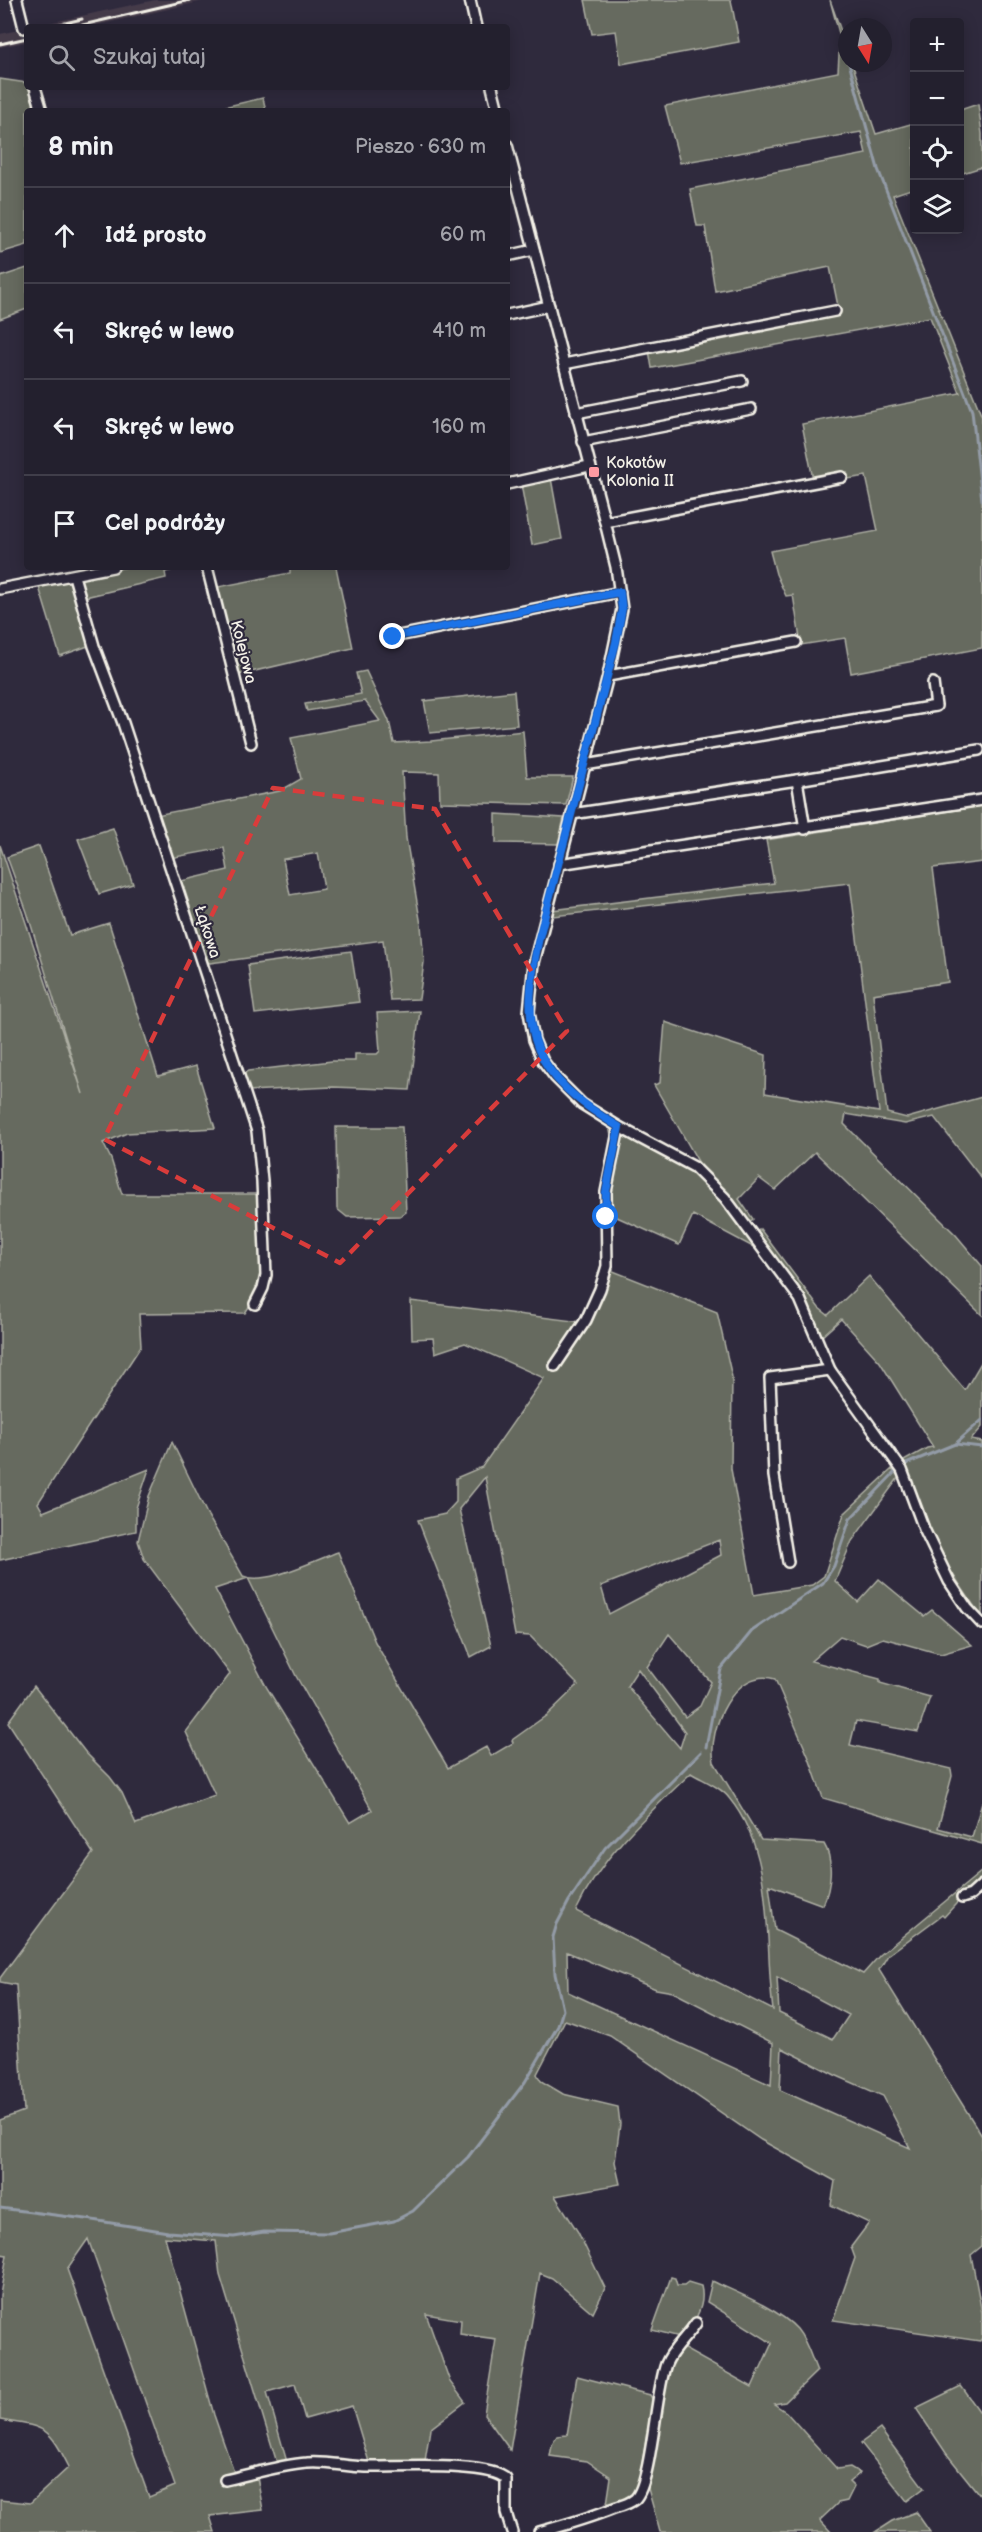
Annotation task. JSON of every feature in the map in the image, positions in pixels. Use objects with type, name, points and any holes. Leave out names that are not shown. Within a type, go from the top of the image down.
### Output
[{"type":"street","points":[[17,0],[24,28]]},
{"type":"street","points":[[470,0],[475,24]]},
{"type":"street","points":[[36,90],[41,108]]},
{"type":"street","points":[[493,90],[497,108]]},
{"type":"street","points":[[510,158],[605,522],[622,609],[609,676],[539,938],[530,987],[529,1012],[534,1040],[543,1061],[582,1104],[619,1127],[687,1162],[713,1183],[800,1299],[830,1370],[902,1470],[924,1529],[949,1581],[967,1608],[982,1624]]},
{"type":"street","points":[[510,255],[534,250]]},
{"type":"street","points":[[510,314],[549,306]]},
{"type":"street","points":[[564,364],[835,310]]},
{"type":"street","points":[[576,413],[742,381]]},
{"type":"street","points":[[583,442],[751,409]]},
{"type":"street","points":[[510,483],[589,466]]},
{"type":"street","points":[[605,522],[842,477]]},
{"type":"street","points":[[0,589],[100,570]]},
{"type":"street","name":"Kolejowa","points":[[208,570],[251,743]]},
{"type":"street","name":"Łąkowa","points":[[74,576],[94,646],[123,723],[257,1131],[262,1180],[266,1275],[263,1288],[255,1304]]},
{"type":"street","points":[[393,637],[620,592]]},
{"type":"street","points":[[609,676],[796,642]]},
{"type":"street","points":[[585,765],[936,706],[933,683]]},
{"type":"street","points":[[572,814],[980,750]]},
{"type":"street","points":[[797,780],[805,829]]},
{"type":"street","points":[[559,864],[805,829],[982,800]]},
{"type":"street","points":[[555,1366],[586,1320],[600,1289],[607,1266],[606,1192],[619,1127]]},
{"type":"street","points":[[788,1562],[774,1476],[770,1378],[830,1370]]},
{"type":"street","points":[[962,1898],[970,1895],[982,1885]]},
{"type":"street","points":[[539,2532],[584,2520],[630,2502],[640,2493],[644,2481],[658,2392],[665,2368],[669,2358],[696,2324]]},
{"type":"street","points":[[225,2480],[307,2463],[366,2467],[484,2469],[502,2474],[506,2479],[506,2513],[512,2532]]},
{"type":"highlighted area","points":[[273,788],[435,809],[567,1031],[340,1263],[104,1139]]},
{"type":"shaded area","points":[[155,0],[208,0],[102,24],[44,24]]},
{"type":"shaded area","points":[[24,29],[24,43],[0,47],[0,34]]},
{"type":"green space","points":[[585,0],[731,0],[739,42],[621,64],[616,31],[592,34]]},
{"type":"green space","points":[[830,0],[838,23],[838,30]]},
{"type":"green space","points":[[838,72],[855,72],[876,134],[910,124],[910,189],[893,195],[982,417],[982,648],[851,673],[845,638],[801,645],[793,595],[786,596],[776,574],[770,551],[878,531],[866,476],[848,479],[847,472],[813,479],[802,424],[960,393],[930,317],[652,368],[649,350],[839,311],[830,267],[715,291],[705,226],[697,226],[690,189],[866,154],[861,132],[680,163],[665,106]]},
{"type":"green space","points":[[0,79],[24,83],[24,90],[29,90],[35,108],[24,108],[24,246],[0,253]]},
{"type":"green space","points":[[263,98],[265,108],[219,108]]},
{"type":"green space","points":[[978,104],[982,134],[982,167],[964,173],[964,126],[964,109]]},
{"type":"green space","points":[[24,269],[24,310],[0,319],[0,277]]},
{"type":"green space","points":[[551,478],[562,539],[532,545],[521,484]]},
{"type":"green space","points":[[114,570],[173,570],[165,572],[166,578],[85,597],[79,582],[83,577]]},
{"type":"green space","points":[[290,570],[337,570],[353,648],[238,675],[218,587],[290,573]]},
{"type":"green space","points":[[66,580],[72,583],[91,645],[60,656],[39,587]]},
{"type":"green space","points":[[366,671],[389,721],[394,743],[523,731],[527,777],[573,777],[566,805],[440,802],[439,773],[402,772],[406,838],[421,925],[424,962],[419,999],[390,1000],[383,940],[210,963],[204,961],[177,882],[228,870],[224,848],[170,858],[156,815],[280,791],[301,779],[291,738],[380,721],[365,701],[307,711],[305,704],[361,694],[356,673]],"holes":[[[318,853],[324,889],[290,895],[283,859]]]},
{"type":"green space","points":[[514,691],[517,725],[430,733],[424,701]]},
{"type":"green space","points":[[982,806],[982,862],[933,868],[948,982],[873,994],[887,1113],[907,1118],[982,1097],[982,1179],[934,1117],[905,1124],[846,1114],[844,1124],[956,1235],[982,1266],[982,1315],[815,1152],[775,1190],[759,1178],[739,1199],[753,1219],[748,1223],[699,1163],[654,1085],[660,1083],[665,1022],[766,1055],[765,1093],[879,1112],[850,883],[553,916],[552,910],[774,883],[766,840]]},
{"type":"green space","points":[[496,814],[564,818],[558,844],[496,843]]},
{"type":"green space","points":[[113,828],[133,884],[99,894],[78,839]]},
{"type":"green space","points":[[0,845],[83,1094],[27,912],[7,857],[39,846],[70,935],[109,923],[158,1076],[196,1066],[215,1128],[127,1133],[103,1143],[111,1159],[122,1194],[259,1194],[261,1277],[258,1293],[245,1313],[139,1314],[141,1346],[38,1503],[43,1512],[149,1469],[136,1508],[136,1531],[0,1560]]},
{"type":"green space","points":[[351,951],[359,1002],[255,1014],[248,965]]},
{"type":"green space","points":[[420,1011],[410,1090],[333,1087],[247,1091],[242,1075],[248,1071],[332,1061],[355,1061],[355,1054],[377,1054],[380,1051],[377,1013]]},
{"type":"green space","points":[[336,1127],[402,1127],[406,1212],[400,1216],[347,1217],[337,1209]]},
{"type":"green space","points":[[610,1131],[657,1151],[681,1163],[701,1177],[716,1193],[755,1248],[693,1215],[679,1245],[608,1213],[608,1269],[717,1312],[732,1377],[731,1469],[754,1595],[812,1585],[824,1576],[844,1514],[892,1469],[899,1477],[852,1541],[835,1581],[858,1602],[879,1579],[924,1616],[932,1610],[972,1645],[941,1654],[883,1638],[866,1645],[840,1636],[811,1661],[880,1679],[880,1683],[930,1697],[918,1732],[856,1721],[850,1745],[951,1769],[952,1776],[938,1828],[972,1837],[982,1802],[982,1844],[823,1798],[809,1758],[775,1679],[761,1677],[748,1682],[736,1691],[720,1718],[713,1748],[714,1762],[761,1840],[824,1844],[827,1850],[830,1874],[823,1905],[769,1885],[775,1930],[863,1974],[880,1955],[982,1871],[982,1881],[965,1894],[944,1917],[942,1915],[888,1955],[879,1970],[982,2136],[982,2246],[971,2255],[982,2313],[982,2338],[980,2341],[833,2320],[855,2258],[851,2247],[869,2223],[831,2205],[835,2181],[761,2140],[610,2036],[565,2020],[537,2074],[541,2081],[563,2094],[618,2107],[620,2124],[615,2162],[620,2184],[555,2196],[578,2232],[605,2288],[593,2313],[552,2278],[540,2273],[510,2450],[484,2414],[496,2339],[460,2334],[461,2320],[426,2314],[450,2382],[465,2402],[430,2429],[425,2461],[369,2462],[352,2406],[305,2419],[295,2384],[267,2392],[287,2462],[277,2463],[220,2275],[216,2241],[165,2237],[214,2415],[237,2481],[257,2477],[263,2510],[210,2516],[215,2532],[0,2532],[0,2500],[30,2503],[69,2467],[56,2443],[44,2430],[27,2424],[0,2420],[0,2295],[7,2255],[0,2254],[0,2120],[24,2111],[16,1985],[0,1982],[0,1978],[93,1853],[8,1722],[34,1686],[86,1753],[122,1793],[136,1824],[215,1795],[186,1732],[230,1674],[144,1559],[138,1541],[149,1496],[172,1442],[208,1516],[243,1576],[264,1578],[277,1575],[338,1552],[375,1642],[448,1768],[486,1747],[491,1756],[513,1743],[512,1740],[547,1715],[578,1685],[530,1636],[515,1635],[485,1477],[459,1509],[491,1646],[471,1657],[418,1520],[445,1514],[456,1502],[456,1478],[482,1467],[544,1378],[465,1343],[435,1353],[433,1338],[412,1339],[411,1301],[581,1322],[590,1302],[604,1256],[602,1203]],"holes":[[[719,1540],[721,1555],[609,1614],[601,1586]],[[248,1578],[296,1676],[372,1810],[350,1823],[267,1688],[215,1589]],[[669,1634],[711,1682],[700,1706],[685,1717],[647,1667]],[[638,1669],[685,1732],[680,1748],[627,1686]],[[691,1773],[726,1794],[744,1821],[754,1845],[761,1872],[768,1928],[773,2010],[576,1911],[612,1854],[658,1804]],[[567,1952],[656,1989],[673,1992],[773,2043],[771,2085],[568,1992]],[[777,1977],[849,2015],[833,2039],[779,2013]],[[782,2048],[883,2096],[910,2148],[780,2090]],[[88,2239],[175,2486],[149,2497],[67,2269]]]},
{"type":"green space","points":[[760,1229],[819,1308],[828,1315],[869,1276],[965,1390],[982,1361],[982,1427],[971,1440],[982,1442],[982,1618],[942,1558],[907,1469],[902,1462],[933,1447],[880,1362],[841,1319],[820,1338],[804,1297],[756,1233]]},
{"type":"green space","points":[[671,2277],[675,2278],[677,2285],[684,2285],[688,2282],[701,2286],[702,2301],[698,2314],[680,2337],[652,2330]]},
{"type":"green space","points":[[712,2281],[780,2315],[797,2329],[806,2344],[817,2371],[785,2402],[774,2404],[786,2412],[837,2469],[850,2467],[860,2473],[849,2482],[854,2487],[847,2501],[838,2503],[820,2520],[831,2532],[660,2532],[647,2485],[670,2363],[676,2359],[681,2347],[752,2387],[772,2343],[707,2302]]},
{"type":"green space","points":[[577,2376],[650,2395],[653,2400],[639,2481],[633,2497],[607,2504],[611,2477],[587,2461],[550,2456],[557,2436],[567,2435]]},
{"type":"green space","points":[[961,2386],[982,2415],[982,2498],[946,2453],[916,2408]]},
{"type":"green space","points":[[880,2429],[924,2488],[907,2501],[861,2443]]},
{"type":"green space","points":[[916,2512],[930,2532],[875,2532],[892,2521]]},
{"type":"waterway","points":[[851,72],[878,169],[972,411],[982,500]]},
{"type":"waterway","points":[[906,1464],[955,1444],[982,1420]]},
{"type":"waterway","points":[[955,1444],[982,1447]]},
{"type":"waterway","points":[[706,1747],[721,1669],[752,1631],[823,1583],[834,1566],[850,1519],[895,1472]]},
{"type":"waterway","points":[[0,2208],[168,2232],[234,2237],[264,2232],[329,2233],[394,2221],[413,2211],[468,2157],[525,2082],[558,2026],[563,2010],[555,1974],[553,1937],[569,1901],[605,1848],[701,1752]]},
{"type":"railway","points":[[87,24],[190,0]]},
{"type":"railway","points":[[61,24],[82,19]]},
{"type":"railway","points":[[0,44],[24,39]]},
{"type":"place","name":"Kokotów Kolonia II","points":[[594,472]]},
{"type":"route","points":[[393,637],[620,592],[622,609],[609,676],[539,938],[530,987],[529,1012],[537,1050],[555,1077],[582,1104],[619,1127],[606,1192],[606,1217]]}]
